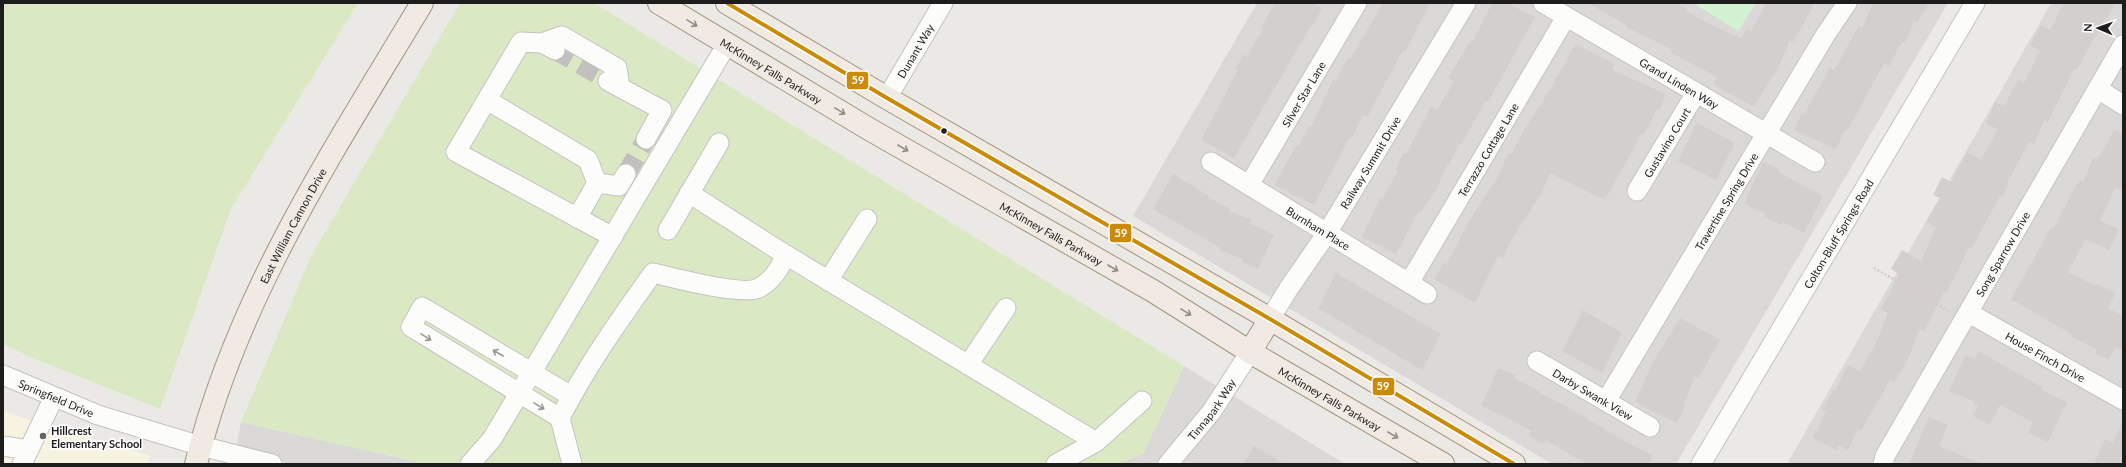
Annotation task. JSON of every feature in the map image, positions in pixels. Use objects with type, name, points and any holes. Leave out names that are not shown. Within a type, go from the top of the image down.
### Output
[{"type":"main road","name":"East William Cannon Drive","points":[[198,455],[234,346],[282,242],[313,185],[422,3]]},
{"type":"main road","name":"McKinney Falls Parkway","points":[[659,3],[869,129],[1153,291],[1250,352],[1443,464]]},
{"type":"main road","points":[[727,3],[887,98],[1270,319],[1514,464]]},
{"type":"main road","points":[[1250,352],[1270,319]]},
{"type":"street","name":"Dunant Way","points":[[887,98],[943,3]]},
{"type":"street","name":"Silver Star Lane","points":[[1249,185],[1357,3]]},
{"type":"street","name":"Railway Summit Drive","points":[[1270,319],[1288,288],[1327,233],[1466,3]]},
{"type":"street","name":"Grand Linden Way","points":[[1543,3],[1815,162]]},
{"type":"street","name":"Travertine Spring Drive","points":[[1606,401],[1826,34],[1847,3]]},
{"type":"street","name":"Colton-Bluff Springs Road","points":[[1701,464],[1975,3]]},
{"type":"street","name":"Terrazzo Cottage Lane","points":[[1409,283],[1566,17]]},
{"type":"street","points":[[613,237],[456,152],[521,42],[549,46],[562,36],[617,68],[613,84],[662,110],[646,139]]},
{"type":"street","points":[[470,464],[492,439],[727,44]]},
{"type":"street","name":"Song Sparrow Drive","points":[[1883,464],[1885,456],[1961,313],[2098,90],[2123,45]]},
{"type":"street","points":[[2098,90],[2123,105]]},
{"type":"street","name":"Gustavino Court","points":[[1637,191],[1696,93]]},
{"type":"street","points":[[487,100],[588,160],[597,183]]},
{"type":"street","points":[[668,230],[719,143]]},
{"type":"street","name":"Burnham Place","points":[[1211,162],[1427,294]]},
{"type":"street","points":[[597,183],[619,186],[626,174]]},
{"type":"street","points":[[577,218],[597,183]]},
{"type":"street","points":[[689,193],[828,281],[1096,442]]},
{"type":"street","points":[[828,281],[867,219]]},
{"type":"street","points":[[572,464],[560,418],[571,396],[608,338],[654,273],[726,289],[758,289],[775,276],[786,255]]},
{"type":"street","points":[[560,418],[411,327],[422,308],[571,396]]},
{"type":"street","points":[[968,365],[1006,308]]},
{"type":"street","name":"House Finch Drive","points":[[1961,313],[2123,400]]},
{"type":"street","name":"Tinnapark Way","points":[[1168,464],[1212,411],[1250,352]]},
{"type":"street","name":"Darby Swank View","points":[[1537,361],[1650,427]]},
{"type":"street","name":"Springfield Drive","points":[[3,375],[198,455],[272,464]]},
{"type":"street","points":[[3,446],[26,460],[54,397]]},
{"type":"street","points":[[1056,464],[1096,442],[1142,401]]},
{"type":"path","points":[[1874,268],[1961,313]]},
{"type":"shaded area","points":[[1257,3],[1948,3],[1676,464],[1552,464],[1133,216]]},
{"type":"shaded area","points":[[2051,3],[2123,3],[2123,464],[1787,464]]},
{"type":"shaded area","points":[[1184,366],[1345,464],[1118,464],[1143,454]]},
{"type":"shaded area","name":"Hillcrest Elementary School","points":[[3,410],[14,415],[150,456],[148,464],[3,464]]},
{"type":"shaded area","points":[[241,422],[427,464],[233,464]]},
{"type":"green space","points":[[3,3],[358,3],[231,209],[160,409],[40,361],[3,344]]},
{"type":"green space","points":[[460,3],[594,3],[1184,366],[1143,454],[1118,464],[427,464],[241,422],[311,256]]},
{"type":"green space","points":[[1693,3],[1756,3],[1738,31]]},
{"type":"building","points":[[1275,3],[1311,3],[1322,8],[1314,25],[1312,24],[1234,158],[1201,140],[1238,70],[1235,69],[1244,55],[1247,56],[1264,28],[1261,27]]},
{"type":"building","points":[[1383,3],[1430,3],[1405,52],[1403,50],[1367,117],[1363,115],[1352,138],[1350,137],[1314,205],[1274,185],[1296,146],[1298,147],[1309,126],[1311,127],[1333,80],[1335,81],[1348,58],[1350,59]]},
{"type":"building","points":[[1492,3],[1507,3],[1535,17],[1488,102],[1486,100],[1461,145],[1459,144],[1449,165],[1447,164],[1437,188],[1421,212],[1419,211],[1396,254],[1362,237],[1380,198],[1382,199],[1398,171],[1396,170],[1403,153],[1406,154],[1431,107],[1437,110],[1454,81],[1448,78],[1471,40],[1473,41]]},
{"type":"building","points":[[1588,3],[1675,3],[1686,8],[1685,10],[1706,22],[1742,39],[1746,29],[1751,31],[1766,3],[1815,3],[1793,42],[1790,40],[1781,62],[1754,107],[1713,84],[1717,77],[1670,52],[1672,49],[1626,27],[1626,25]]},
{"type":"building","points":[[1873,3],[1929,3],[1917,23],[1914,22],[1905,43],[1902,42],[1889,66],[1884,63],[1848,130],[1846,128],[1836,149],[1794,130],[1802,113],[1804,114],[1830,68],[1834,70],[1859,26],[1862,28]]},
{"type":"building","points":[[2064,3],[2115,3],[2108,18],[2106,17],[2077,70],[2074,69],[2048,122],[2044,120],[2034,144],[2029,142],[2007,183],[2009,184],[2002,197],[2000,196],[1972,248],[1969,247],[1957,273],[1946,293],[1944,292],[1924,331],[1920,329],[1907,361],[1894,383],[1890,380],[1861,431],[1858,429],[1848,450],[1838,445],[1836,450],[1813,438],[1826,412],[1822,410],[1833,390],[1835,391],[1848,365],[1860,371],[1877,341],[1888,313],[1881,309],[1899,274],[1891,269],[1902,250],[1921,261],[1936,227],[1926,222],[1940,198],[1933,195],[1942,177],[1951,182],[1967,152],[1981,160],[1998,129],[1986,124],[1995,102],[2004,106],[2018,80],[2024,83],[2040,51],[2030,45],[2041,25],[2050,30]]},
{"type":"building","points":[[1575,44],[1615,64],[1612,70],[1666,94],[1659,111],[1657,110],[1644,134],[1642,133],[1605,200],[1550,173],[1542,192],[1510,242],[1503,258],[1498,256],[1475,303],[1434,279],[1444,263],[1446,265],[1469,221],[1498,176],[1508,153],[1511,154],[1527,125],[1555,82],[1554,81]]},
{"type":"building","points":[[1697,123],[1735,143],[1716,180],[1678,161]]},
{"type":"building","points":[[2115,129],[2123,134],[2123,191],[2115,188],[2100,221],[2119,229],[2109,250],[2086,239],[2068,272],[2096,286],[2097,284],[2115,293],[2108,308],[2123,316],[2123,351],[2116,347],[2108,360],[2095,353],[2097,349],[2072,337],[2073,335],[2011,299],[2051,228],[2053,229],[2079,180],[2083,182],[2093,158],[2097,160]]},
{"type":"building","points":[[1763,162],[1779,169],[1778,172],[1823,196],[1804,233],[1783,222],[1781,225],[1764,217],[1766,214],[1744,204]]},
{"type":"building","points":[[1173,174],[1209,196],[1208,197],[1230,209],[1229,211],[1252,220],[1250,223],[1274,235],[1258,269],[1242,261],[1243,259],[1220,250],[1221,248],[1153,209]]},
{"type":"building","points":[[1336,273],[1441,334],[1422,370],[1318,308]]},
{"type":"building","points":[[1583,310],[1622,333],[1602,373],[1562,351]]},
{"type":"building","points":[[1680,318],[1720,340],[1698,379],[1695,377],[1683,406],[1685,407],[1677,423],[1635,402],[1652,364]]},
{"type":"building","points":[[1978,351],[2042,387],[2041,390],[2067,402],[2048,442],[2028,433],[2033,422],[2000,405],[1990,425],[1973,416],[1978,406],[1974,404],[1975,402],[1949,391],[1965,355],[1975,359]]},
{"type":"building","points":[[1498,368],[1515,375],[1514,378],[1540,391],[1539,393],[1562,404],[1628,443],[1653,455],[1649,464],[1587,464],[1546,440],[1544,444],[1528,436],[1531,431],[1508,418],[1481,406]]},
{"type":"building","points":[[1929,417],[1948,425],[1939,446],[1982,464],[1909,464]]},
{"type":"building","points":[[2123,421],[2123,457],[2120,464],[2094,464],[2105,439],[2113,443]]},
{"type":"building","points":[[1254,446],[1284,464],[1244,464]]},
{"type":"tunnel","points":[[555,50],[607,80]]},
{"type":"tunnel","points":[[626,174],[646,139]]},
{"type":"transit line","name":"59","points":[[727,3],[887,98],[1270,319],[1514,464]]},
{"type":"place","name":"Hillcrest Elementary School","points":[[43,436]]}]
